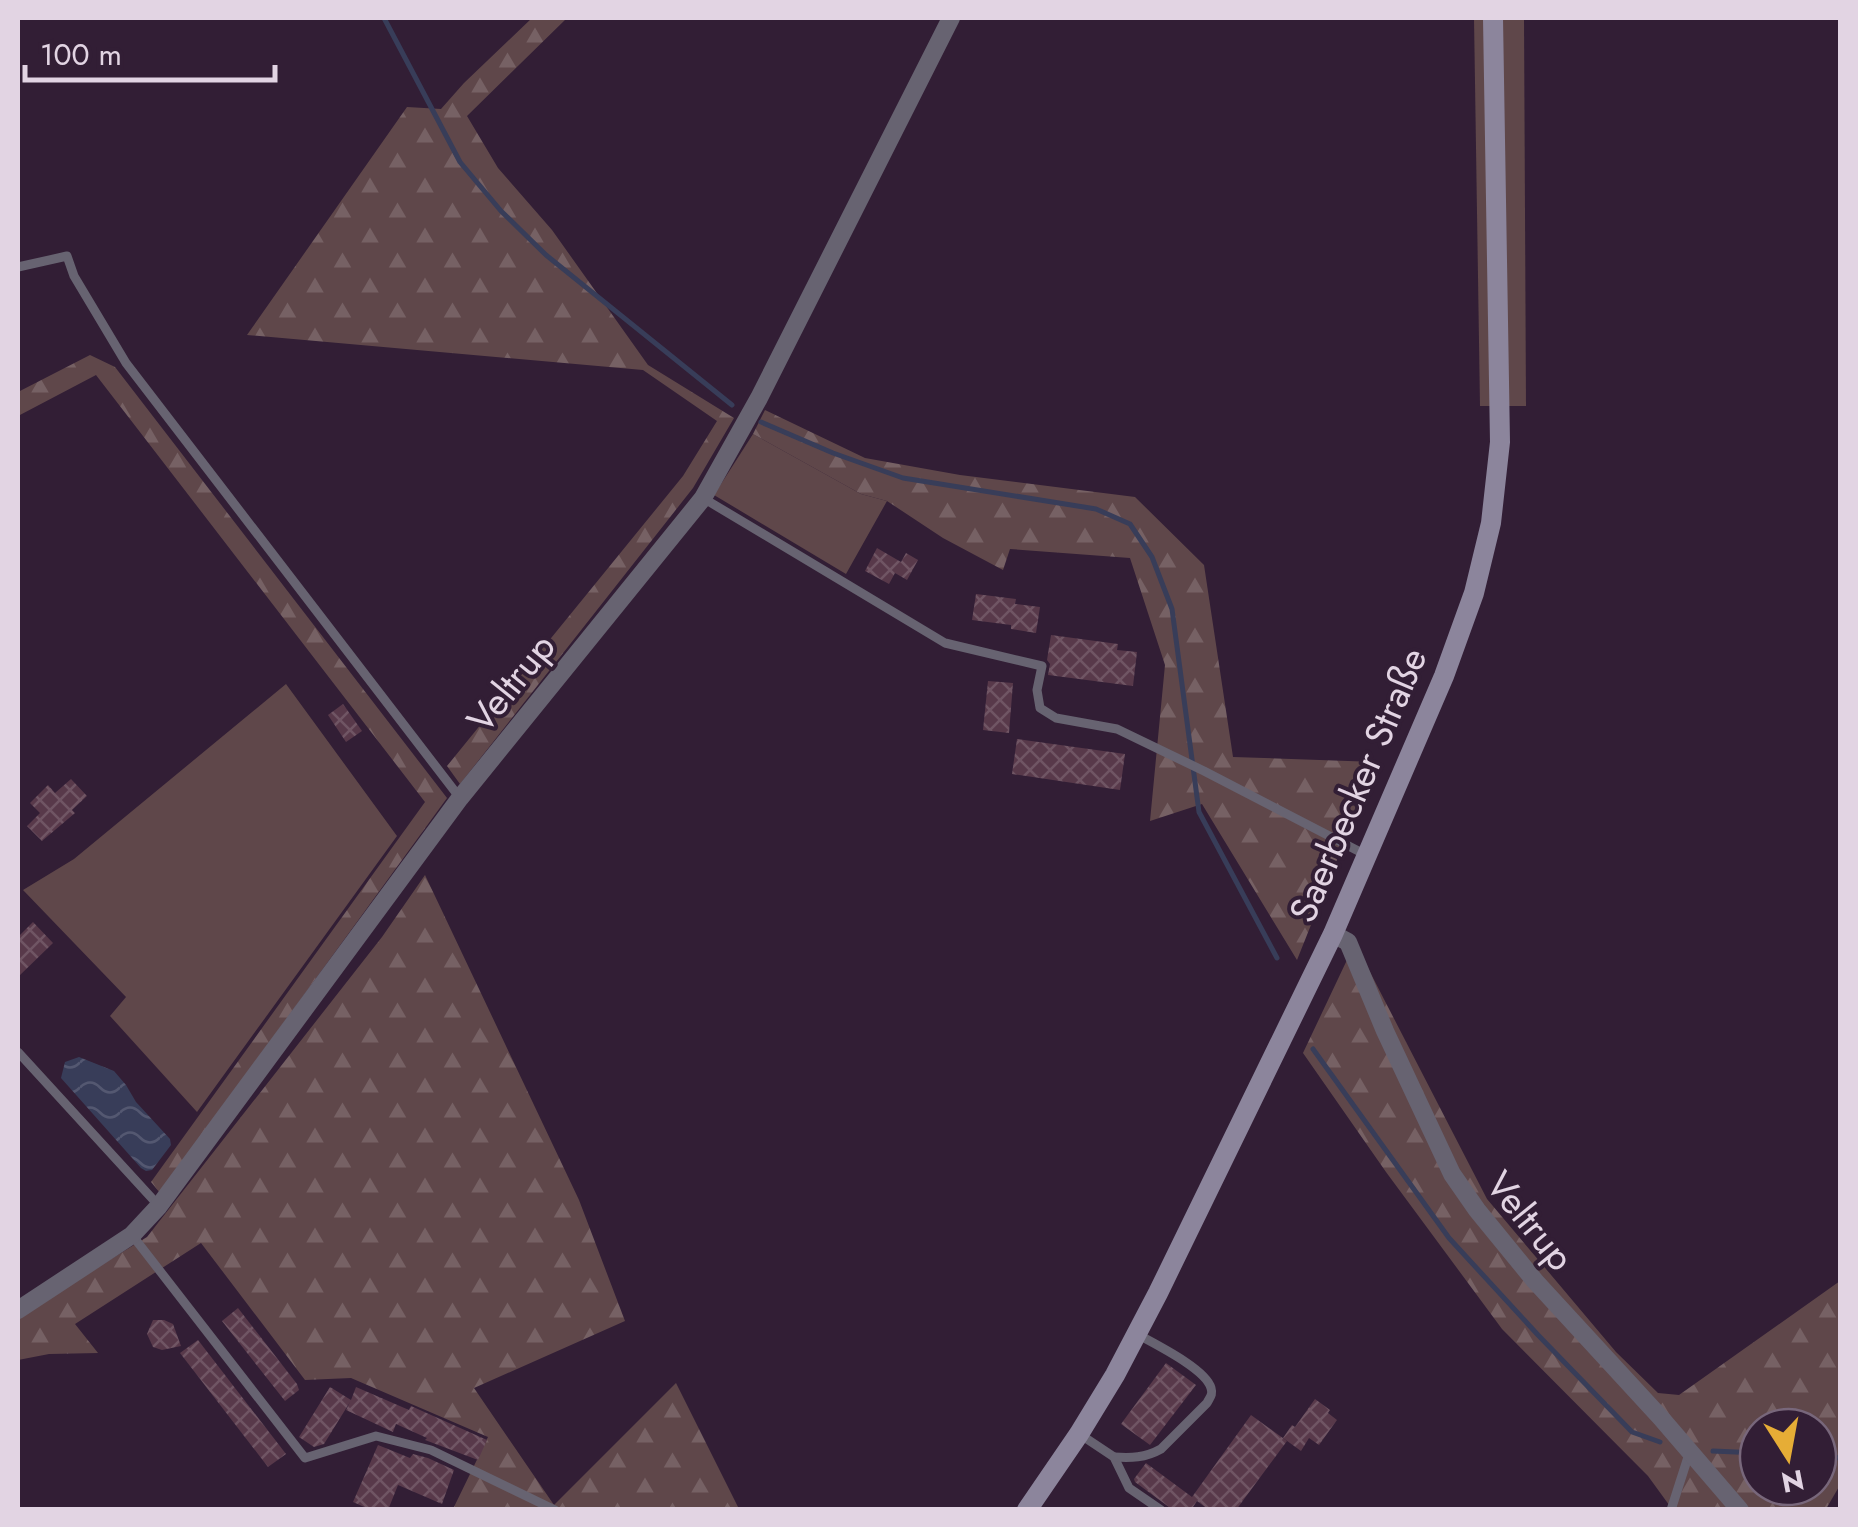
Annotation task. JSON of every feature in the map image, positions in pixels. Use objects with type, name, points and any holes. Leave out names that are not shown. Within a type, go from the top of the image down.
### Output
[{"type":"main road","name":"Saerbecker Straße","points":[[1027,1510],[1079,1434],[1137,1334],[1334,934],[1444,676],[1474,593],[1496,486],[1500,442],[1493,18]]},
{"type":"street","name":"Veltrup","points":[[18,1310],[132,1236],[159,1206],[460,798],[703,498],[759,398],[951,18]]},
{"type":"street","name":"Veltrup","points":[[1334,934],[1348,942],[1385,1032],[1452,1174],[1477,1210],[1534,1281],[1740,1510]]},
{"type":"lane","points":[[18,267],[67,256],[74,276],[126,364],[460,798]]},
{"type":"lane","points":[[703,498],[946,643],[1042,666],[1037,690],[1040,708],[1056,718],[1117,729],[1368,856]]},
{"type":"lane","points":[[18,1052],[159,1206]]},
{"type":"lane","points":[[132,1236],[305,1458],[376,1436],[431,1450],[555,1510]]},
{"type":"lane","points":[[1079,1434],[1114,1457],[1136,1458],[1161,1449],[1207,1404],[1212,1394],[1203,1376],[1137,1334]]},
{"type":"lane","points":[[1671,1510],[1690,1451]]},
{"type":"lane","points":[[1114,1457],[1129,1488],[1161,1510]]},
{"type":"green space","points":[[532,18],[567,18],[467,116],[498,168],[552,230],[648,365],[734,418],[693,488],[460,784],[447,766],[683,476],[717,421],[643,370],[247,335],[407,107],[441,109]]},
{"type":"green space","points":[[1474,18],[1524,18],[1526,406],[1480,406]]},
{"type":"green space","points":[[90,355],[115,367],[447,798],[160,1193],[151,1182],[425,802],[96,375],[18,416],[18,392]]},
{"type":"green space","points":[[765,410],[865,458],[960,475],[1135,497],[1204,565],[1233,757],[1376,762],[1297,960],[1202,804],[1150,821],[1165,665],[1130,558],[1010,549],[1003,570],[943,538],[887,501],[861,494],[753,434]]},
{"type":"green space","points":[[753,434],[861,494],[887,501],[846,574],[714,495]]},
{"type":"green space","points":[[286,684],[397,836],[197,1112],[110,1016],[126,997],[23,890],[74,859]]},
{"type":"green space","points":[[425,875],[579,1200],[625,1321],[474,1388],[554,1505],[676,1383],[739,1509],[453,1509],[488,1437],[351,1378],[305,1380],[201,1243],[75,1324],[98,1353],[49,1354],[18,1360],[18,1316],[147,1237],[382,937]]},
{"type":"green space","points":[[1355,943],[1487,1199],[1616,1352],[1658,1393],[1679,1395],[1840,1281],[1838,1488],[1838,1407],[1738,1407],[1738,1507],[1826,1509],[1672,1509],[1648,1476],[1502,1329],[1303,1053]]},
{"type":"water","points":[[79,1057],[114,1071],[170,1139],[171,1145],[152,1170],[141,1168],[61,1078],[65,1062]]},
{"type":"building","points":[[877,548],[901,562],[906,553],[918,560],[907,580],[895,573],[889,584],[865,571]]},
{"type":"building","points":[[976,594],[1016,599],[1015,604],[1040,607],[1036,633],[972,620]]},
{"type":"building","points":[[1051,635],[1118,644],[1117,650],[1137,652],[1133,686],[1048,675]]},
{"type":"building","points":[[988,681],[1013,683],[1009,733],[983,730]]},
{"type":"building","points":[[343,704],[362,731],[346,742],[328,715]]},
{"type":"building","points":[[1017,739],[1125,754],[1120,790],[1012,774]]},
{"type":"building","points":[[71,779],[87,796],[72,810],[75,813],[42,841],[27,826],[40,813],[30,803],[48,785],[55,793]]},
{"type":"building","points":[[33,922],[53,943],[18,977],[18,937]]},
{"type":"building","points":[[238,1308],[297,1384],[299,1390],[285,1401],[222,1321]]},
{"type":"building","points":[[153,1320],[173,1324],[181,1346],[162,1350],[153,1347],[147,1334]]},
{"type":"building","points":[[198,1340],[286,1454],[268,1467],[180,1353]]},
{"type":"building","points":[[1166,1363],[1196,1385],[1150,1445],[1121,1424]]},
{"type":"building","points":[[330,1387],[351,1400],[356,1387],[409,1410],[411,1406],[487,1440],[478,1460],[396,1424],[393,1432],[346,1410],[350,1402],[324,1444],[314,1447],[299,1437]]},
{"type":"building","points":[[1315,1399],[1337,1420],[1319,1445],[1309,1438],[1301,1451],[1283,1438]]},
{"type":"building","points":[[1251,1415],[1287,1441],[1236,1510],[1209,1510],[1197,1501],[1191,1510],[1173,1510],[1135,1482],[1146,1463],[1192,1497]]},
{"type":"building","points":[[378,1445],[410,1458],[413,1454],[428,1458],[454,1470],[442,1504],[398,1485],[388,1510],[371,1510],[353,1502]]},
{"type":"waterway","points":[[384,18],[460,162],[501,211],[546,255],[732,405]]},
{"type":"waterway","points":[[761,422],[903,478],[1096,509],[1130,524],[1152,557],[1172,609],[1199,812],[1277,958]]},
{"type":"waterway","points":[[1313,1049],[1449,1238],[1632,1432],[1660,1442]]},
{"type":"waterway","points":[[1713,1451],[1738,1452]]}]
